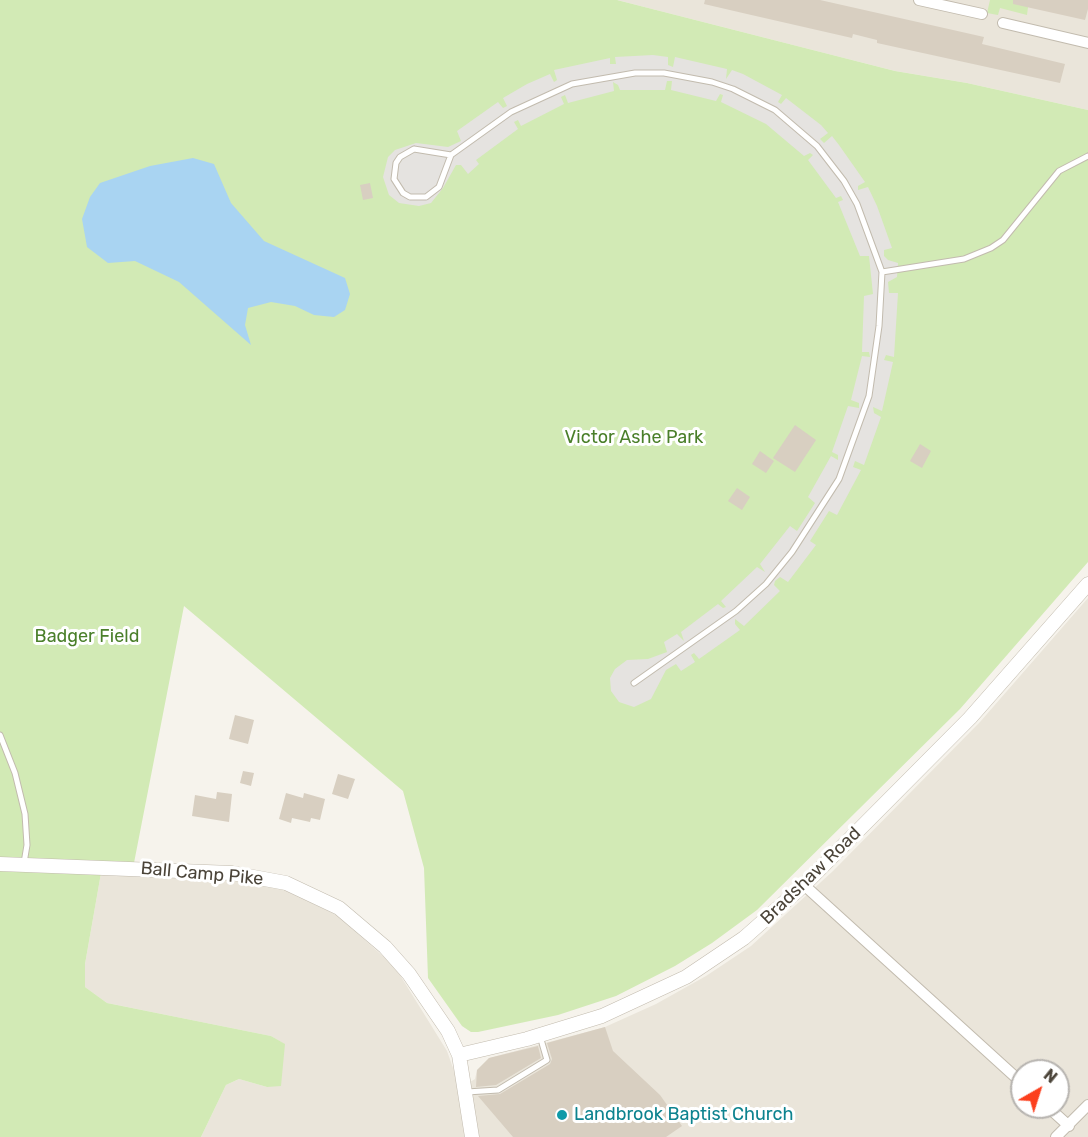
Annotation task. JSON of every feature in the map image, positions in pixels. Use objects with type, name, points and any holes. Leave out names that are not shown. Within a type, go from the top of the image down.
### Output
[{"type":"street","points":[[919,0],[982,14]]},
{"type":"street","points":[[1003,23],[1088,43]]},
{"type":"street","name":"Bradshaw Road","points":[[459,1055],[602,1016],[686,976],[744,938],[804,885],[970,718],[1088,584]]},
{"type":"street","name":"Ball Camp Pike","points":[[0,864],[232,873],[286,884],[314,894],[339,908],[385,947],[430,1002],[448,1031],[459,1055],[472,1137]]},
{"type":"street","points":[[804,885],[1010,1072]]},
{"type":"street","points":[[1056,1137],[1088,1105]]},
{"type":"street","points":[[1061,1119],[1069,1126]]},
{"type":"lane","points":[[451,155],[422,150],[407,152],[396,163],[394,179],[397,187],[410,197],[418,199],[434,194],[443,180],[451,155],[512,112],[572,84],[635,73],[664,73],[712,82],[734,89],[775,110],[817,146],[844,181],[857,204],[882,272],[879,326],[869,396],[839,479],[792,552],[766,584],[736,610],[634,683]]},
{"type":"lane","points":[[882,272],[964,259],[991,248],[1003,240],[1059,171],[1074,161],[1088,156]]},
{"type":"lane","points":[[0,735],[15,773],[25,814],[27,845],[23,865]]},
{"type":"lane","points":[[465,1092],[498,1090],[547,1060],[539,1035]]},
{"type":"shaded area","points":[[617,0],[1088,0],[1088,110],[967,83],[895,71]]},
{"type":"shaded area","points":[[653,55],[668,57],[668,65],[673,67],[675,57],[727,69],[726,79],[732,70],[743,74],[782,95],[778,102],[781,104],[786,98],[821,125],[828,133],[820,139],[824,143],[832,136],[865,182],[858,186],[858,190],[868,187],[877,206],[892,248],[884,250],[884,256],[898,263],[897,277],[888,282],[889,293],[898,293],[894,357],[886,355],[884,360],[893,362],[882,411],[873,407],[874,413],[881,417],[864,465],[855,461],[853,467],[861,470],[837,515],[829,511],[810,541],[816,545],[788,582],[780,577],[775,581],[774,585],[780,591],[744,626],[735,619],[735,624],[740,630],[699,659],[694,653],[691,655],[695,662],[681,671],[676,664],[666,670],[651,699],[634,707],[619,702],[611,691],[610,678],[615,669],[627,660],[648,659],[667,652],[664,642],[677,634],[684,641],[681,632],[718,604],[723,608],[726,607],[721,601],[757,567],[765,572],[760,564],[790,526],[797,531],[815,503],[808,497],[831,456],[838,460],[838,455],[832,452],[848,406],[859,408],[859,403],[851,400],[862,356],[870,357],[869,352],[862,352],[864,296],[873,294],[869,256],[860,256],[838,202],[843,200],[841,196],[836,198],[808,160],[813,155],[810,153],[804,156],[766,124],[721,102],[723,95],[720,94],[716,101],[671,90],[672,81],[667,81],[665,90],[620,90],[613,82],[614,91],[568,103],[565,95],[561,97],[564,104],[521,126],[518,120],[514,122],[518,129],[476,160],[479,164],[468,174],[461,165],[456,165],[431,203],[419,206],[399,203],[389,195],[383,177],[388,157],[395,150],[416,143],[448,147],[461,141],[457,131],[498,102],[503,108],[507,106],[503,98],[527,84],[550,74],[554,82],[557,80],[554,70],[610,58],[610,64],[616,64],[615,57]]},
{"type":"shaded area","points":[[1088,598],[1088,1137],[201,1137],[226,1085],[239,1079],[267,1087],[284,1044],[271,1036],[107,1003],[85,987],[85,964],[101,873],[239,880],[284,889],[338,916],[395,967],[447,1051],[460,1088],[475,1079],[477,1070],[489,1058],[605,1027],[656,1004],[706,976],[751,946],[833,871],[980,722]]},
{"type":"green space","name":"Victor Ashe Park","points":[[0,0],[617,0],[895,71],[967,83],[1088,110],[1088,562],[960,709],[757,910],[712,943],[675,966],[616,996],[558,1015],[478,1032],[471,1032],[462,1026],[428,978],[424,868],[403,791],[184,606],[133,868],[0,862]]},
{"type":"green space","points":[[990,0],[1024,0],[1028,7],[1027,15],[1000,8],[998,15],[987,13]]},
{"type":"green space","points":[[0,871],[101,873],[85,964],[85,987],[107,1003],[271,1036],[285,1044],[281,1086],[267,1087],[239,1079],[226,1085],[201,1137],[0,1137]]},
{"type":"water","points":[[193,158],[214,164],[231,203],[264,241],[345,278],[350,294],[345,310],[334,317],[314,315],[295,306],[271,302],[248,308],[245,325],[251,345],[179,282],[135,261],[108,263],[87,247],[82,219],[90,197],[100,183],[150,166]]},
{"type":"building","points":[[705,0],[820,0],[984,37],[982,44],[1065,64],[1060,83],[877,43],[877,40],[853,34],[852,38],[704,4]]},
{"type":"building","points":[[1013,0],[1088,0],[1088,9],[1085,20],[1013,4]]},
{"type":"building","points":[[370,183],[373,198],[363,200],[360,185]]},
{"type":"building","points":[[795,425],[816,440],[795,472],[773,458]]},
{"type":"building","points":[[920,444],[931,451],[922,468],[910,461]]},
{"type":"building","points":[[760,451],[774,461],[766,473],[752,464]]},
{"type":"building","points":[[737,488],[750,497],[742,510],[728,501]]},
{"type":"building","points":[[235,715],[254,720],[248,744],[229,739]]},
{"type":"building","points":[[243,771],[254,773],[251,786],[240,783]]},
{"type":"building","points":[[338,774],[355,779],[348,799],[332,794]]},
{"type":"building","points":[[217,792],[232,794],[229,822],[192,816],[195,795],[216,799]]},
{"type":"building","points":[[286,793],[303,798],[304,793],[325,799],[320,820],[311,818],[310,822],[292,818],[291,823],[279,819]]},
{"type":"building","points":[[605,1027],[613,1051],[660,1095],[682,1126],[666,1137],[513,1137],[478,1096],[500,1094],[550,1064],[552,1059],[547,1043]]},
{"type":"building","points":[[538,1046],[541,1058],[496,1085],[476,1087],[477,1070],[489,1058]]},
{"type":"place","name":"Landbrook Baptist Church","points":[[562,1115]]},
{"type":"park label","name":"Badger Field","points":[[87,637]]}]
